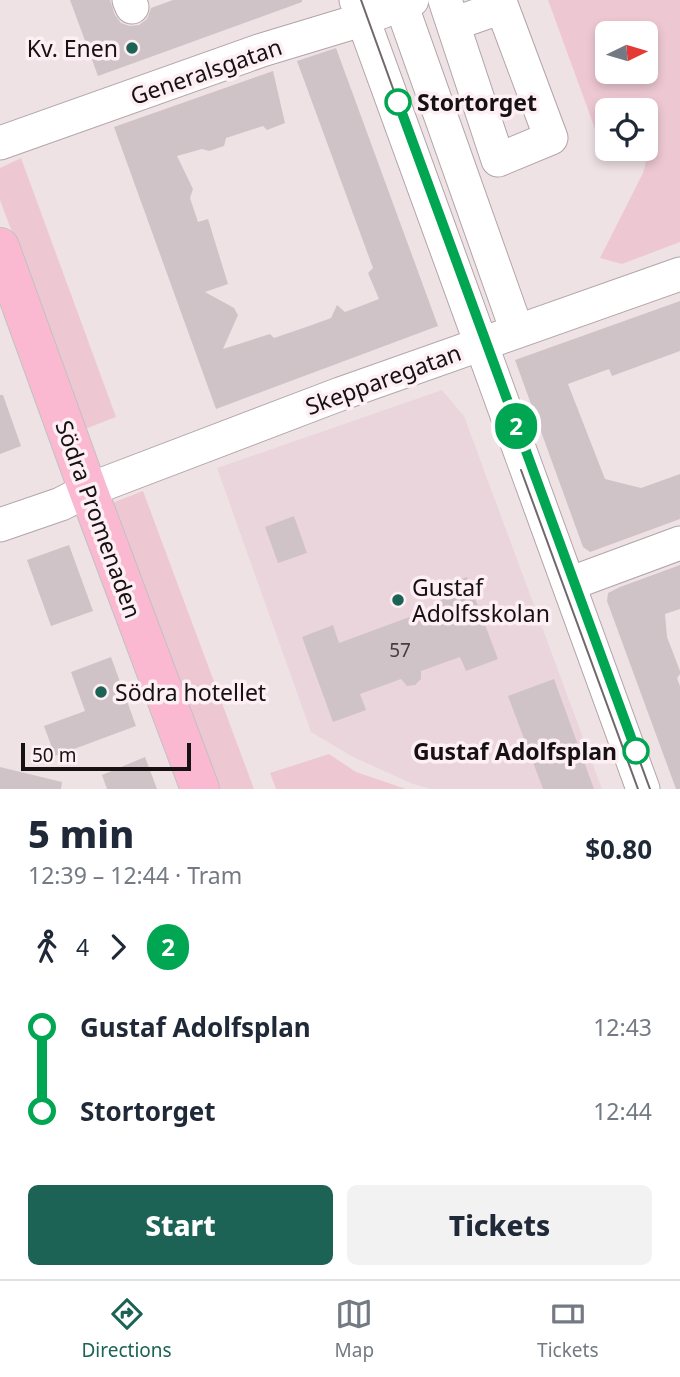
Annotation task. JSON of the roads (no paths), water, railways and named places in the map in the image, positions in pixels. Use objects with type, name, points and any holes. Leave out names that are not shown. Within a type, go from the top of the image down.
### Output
[{"type":"main road","name":"Södra Promenaden","points":[[0,247],[200,789]]},
{"type":"street","name":"Generalsgatan","points":[[0,143],[262,50],[360,9],[407,2]]},
{"type":"street","points":[[407,2],[517,331]]},
{"type":"street","points":[[360,9],[643,789]]},
{"type":"street","name":"Skepparegatan","points":[[0,525],[61,504],[88,490],[340,394],[680,274]]},
{"type":"street","points":[[569,584],[680,543]]},
{"type":"tram line","points":[[361,0],[650,789]]},
{"type":"tram line","name":"2","points":[[398,102],[636,751]]},
{"type":"tram line","points":[[521,470],[638,789]]},
{"type":"place","name":"Kv. Enen","points":[[132,48]]},
{"type":"place","name":"Stortorget","points":[[398,102]]},
{"type":"place","name":"Gustaf Adolfsskolan","points":[[398,600]]},
{"type":"place","name":"Södra hotellet","points":[[101,692]]},
{"type":"place","name":"Gustaf Adolfsplan","points":[[636,751]]}]
